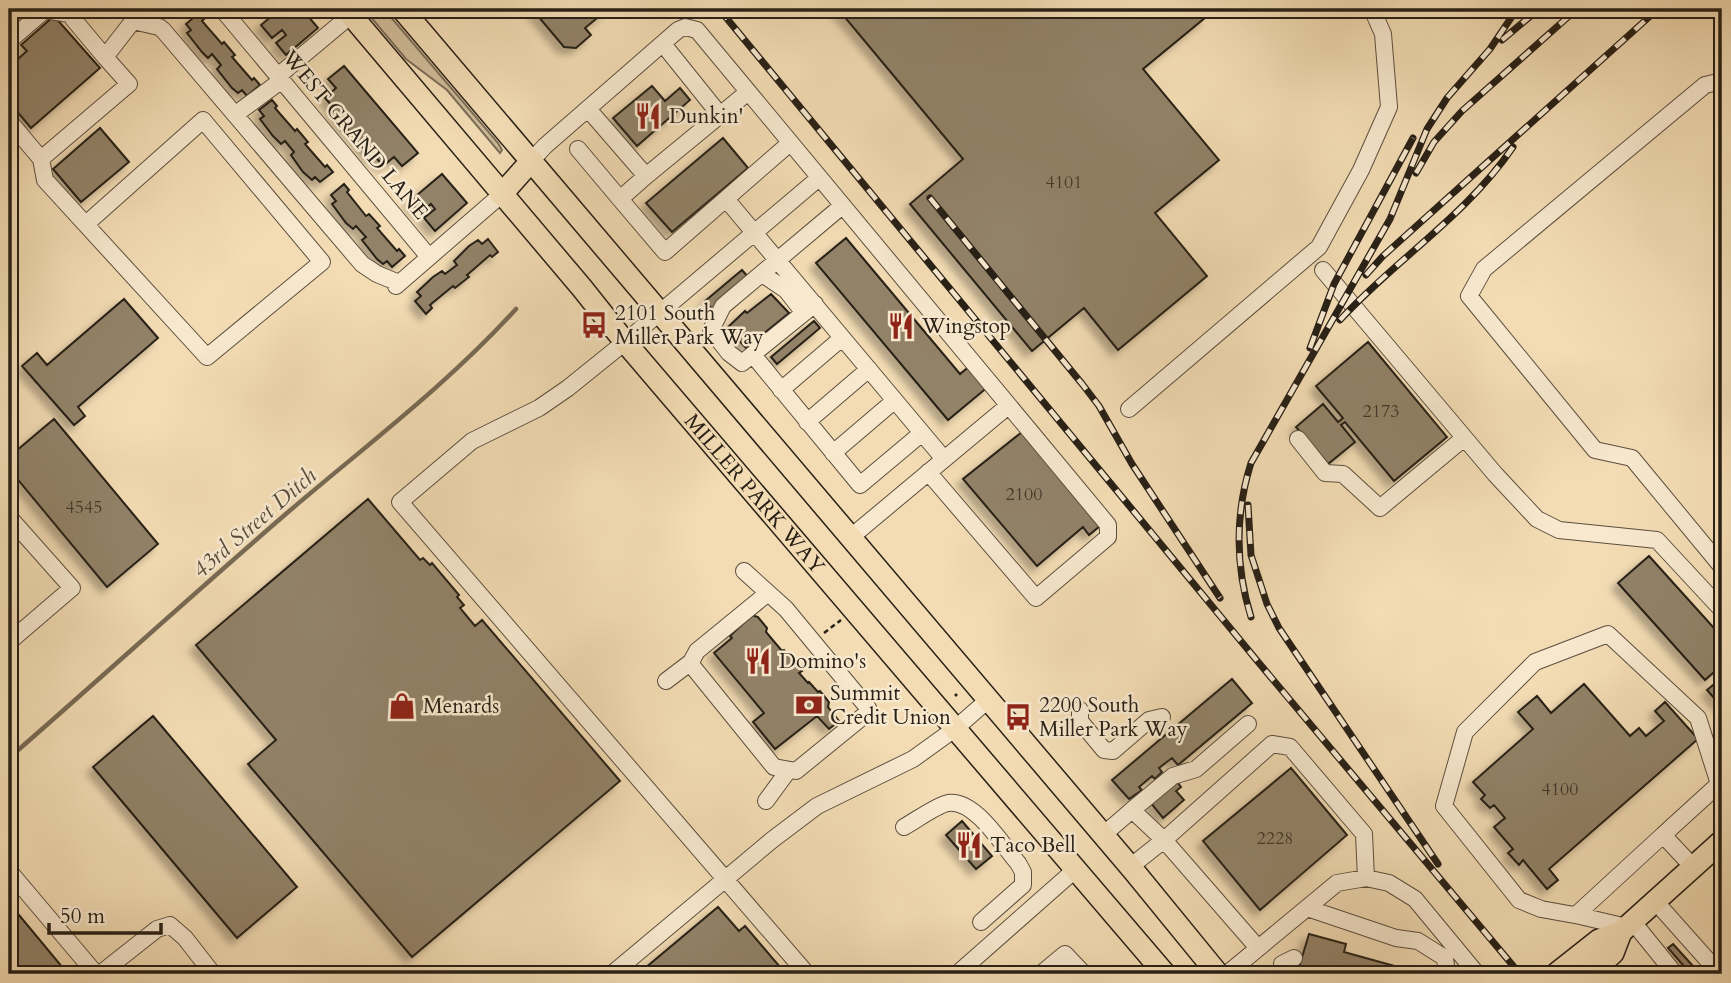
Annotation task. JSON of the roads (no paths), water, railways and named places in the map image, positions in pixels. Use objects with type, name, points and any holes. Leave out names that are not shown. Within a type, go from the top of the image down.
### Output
[{"type":"main road","name":"MILLER PARK WAY","points":[[402,9],[1218,974]]},
{"type":"main road","name":"MILLER PARK WAY","points":[[348,12],[625,342],[1165,974]]},
{"type":"main road","points":[[501,195],[532,160]]},
{"type":"main road","points":[[1556,974],[1599,940],[1627,927],[1722,841]]},
{"type":"main road","points":[[1589,974],[1613,953],[1627,927]]},
{"type":"street","name":"WEST GRAND LANE","points":[[222,9],[429,257]]},
{"type":"street","points":[[1129,409],[1319,247],[1362,170],[1389,107],[1383,34],[1372,9]]},
{"type":"street","points":[[9,41],[45,10],[69,14],[129,84],[41,159]]},
{"type":"street","points":[[236,114],[280,78],[348,12]]},
{"type":"street","points":[[105,57],[128,15],[163,30],[362,264],[397,284],[501,195]]},
{"type":"street","points":[[532,160],[678,30],[691,27],[697,30],[1108,525],[1108,537],[1036,598],[928,472]]},
{"type":"street","points":[[663,44],[720,115]]},
{"type":"street","points":[[1722,80],[1705,86],[1484,269],[1469,296],[1595,450],[1632,458],[1722,567]]},
{"type":"street","points":[[620,199],[748,92]]},
{"type":"street","points":[[588,109],[646,176]]},
{"type":"street","points":[[9,121],[41,159],[45,180],[86,225],[207,357],[322,262],[203,120],[86,225]]},
{"type":"street","points":[[579,149],[665,252],[790,143]]},
{"type":"street","points":[[807,974],[400,502],[472,441],[539,408],[625,342],[819,178]]},
{"type":"street","points":[[726,199],[779,261],[809,309]]},
{"type":"street","points":[[809,309],[743,363],[729,353],[711,330],[723,306],[842,206]]},
{"type":"street","points":[[1323,270],[1464,438],[1537,519],[1559,530],[1657,540],[1722,610]]},
{"type":"street","points":[[762,274],[786,290],[842,338],[944,459]]},
{"type":"street","points":[[781,390],[842,338]]},
{"type":"street","points":[[752,355],[860,485],[922,433]]},
{"type":"street","points":[[807,422],[869,369]]},
{"type":"street","points":[[833,453],[894,401]]},
{"type":"street","points":[[851,537],[1008,406]]},
{"type":"street","points":[[1298,439],[1325,473],[1343,474],[1380,508],[1464,438]]},
{"type":"street","points":[[9,517],[72,588],[9,642]]},
{"type":"street","points":[[691,662],[774,767],[788,771],[803,767],[866,714],[868,708],[786,609],[744,571]]},
{"type":"street","points":[[666,681],[691,662],[697,651],[768,593]]},
{"type":"street","points":[[1576,915],[1721,786],[1698,718],[1608,634],[1535,662],[1465,732],[1444,806],[1519,900],[1541,909],[1627,927],[1675,974]]},
{"type":"street","points":[[612,974],[817,806],[913,759],[957,728],[988,700]]},
{"type":"street","points":[[1080,710],[1080,721],[1104,750],[1113,751],[1149,720],[1161,716]]},
{"type":"street","points":[[1103,835],[1173,776],[1196,769],[1248,723]]},
{"type":"street","points":[[1130,867],[1272,744],[1290,747],[1364,834],[1366,878]]},
{"type":"street","points":[[766,801],[788,771]]},
{"type":"street","points":[[904,827],[946,803],[959,803],[973,810],[1018,863],[1023,872],[1023,885],[981,922]]},
{"type":"street","points":[[1132,810],[1164,840],[1258,948]]},
{"type":"street","points":[[1663,835],[1693,867]]},
{"type":"street","points":[[957,974],[1076,869]]},
{"type":"street","points":[[9,871],[98,974],[157,929],[170,925],[185,938],[213,974]]},
{"type":"street","points":[[1227,974],[1337,883],[1366,878],[1389,883],[1415,899],[1476,974]]},
{"type":"street","points":[[1655,901],[1720,974]]},
{"type":"street","points":[[1307,908],[1396,938],[1418,941],[1446,958],[1447,974]]},
{"type":"street","points":[[1041,974],[1065,954],[1084,974]]},
{"type":"street","points":[[1282,974],[1282,964],[1294,958]]},
{"type":"waterway","name":"43rd Street Ditch","points":[[9,758],[252,543],[434,390],[516,309]]},
{"type":"railway","points":[[719,9],[1259,663],[1520,974]]},
{"type":"railway","points":[[1251,617],[1242,578],[1239,540],[1242,501],[1251,463],[1390,219],[1427,129],[1447,98],[1490,49],[1517,9]]},
{"type":"railway","points":[[1502,40],[1539,9]]},
{"type":"railway","points":[[1416,173],[1434,142],[1462,111],[1577,9]]},
{"type":"railway","points":[[1366,275],[1383,256],[1658,9]]},
{"type":"railway","points":[[1310,348],[1334,284],[1413,138]]},
{"type":"railway","points":[[1340,320],[1453,216],[1495,171],[1513,147]]},
{"type":"railway","points":[[930,198],[1099,406],[1132,464],[1220,598]]},
{"type":"railway","points":[[1248,505],[1251,555],[1267,604],[1279,628],[1438,864]]},
{"type":"place","name":"Dunkin'","points":[[648,116]]},
{"type":"place","name":"2101 South Miller Park Way","points":[[594,325]]},
{"type":"place","name":"Wingstop","points":[[901,326]]},
{"type":"place","name":"Domino's","points":[[758,661]]},
{"type":"place","name":"Summit Credit Union","points":[[809,705]]},
{"type":"place","name":"Menards","points":[[402,706]]},
{"type":"place","name":"2200 South Miller Park Way","points":[[1018,717]]},
{"type":"place","name":"Taco Bell","points":[[969,845]]}]
